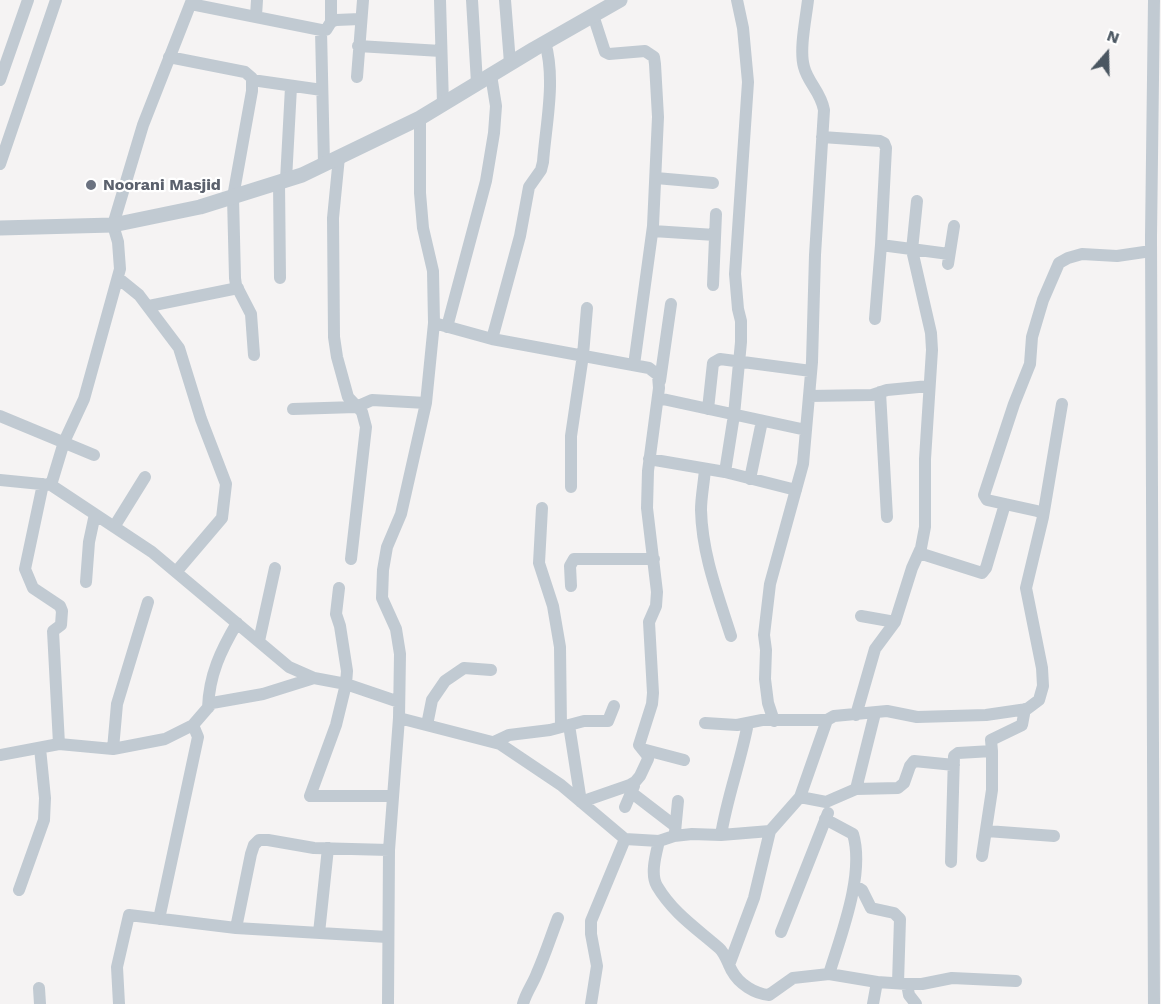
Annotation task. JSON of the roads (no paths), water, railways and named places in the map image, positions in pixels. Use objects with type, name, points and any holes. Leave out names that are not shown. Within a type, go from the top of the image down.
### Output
[{"type":"street","points":[[0,80],[28,0]]},
{"type":"street","points":[[0,164],[56,0]]},
{"type":"street","points":[[256,16],[257,0]]},
{"type":"street","points":[[324,164],[322,90],[326,26],[331,0]]},
{"type":"street","points":[[357,77],[363,0]]},
{"type":"street","points":[[440,0],[443,104]]},
{"type":"street","points":[[447,327],[486,181],[494,133],[496,106],[484,79],[472,0]]},
{"type":"street","points":[[505,0],[510,63]]},
{"type":"street","points":[[0,228],[112,225],[200,207],[282,181],[324,164],[420,118],[544,42],[620,0]]},
{"type":"street","points":[[725,472],[739,362],[741,321],[735,274],[748,82],[743,28],[736,0]]},
{"type":"street","points":[[774,720],[768,703],[765,679],[764,635],[770,584],[803,464],[811,371],[823,102],[804,67],[802,57],[808,0]]},
{"type":"street","points":[[1154,0],[1156,237],[1151,251],[1157,703],[1154,1004]]},
{"type":"street","points":[[59,744],[53,631],[61,625],[62,611],[60,606],[33,588],[25,569],[47,485],[84,399],[120,269],[118,242],[112,225],[142,125],[169,57],[192,2],[256,16],[326,26],[336,20],[360,19]]},
{"type":"street","points":[[593,15],[605,52],[609,54],[645,51],[654,57],[658,117],[653,231],[634,365]]},
{"type":"street","points":[[492,339],[520,236],[529,187],[541,170],[543,162],[551,74],[550,59],[544,42]]},
{"type":"street","points":[[358,46],[441,51]]},
{"type":"street","points":[[169,57],[245,72],[252,80],[233,197],[235,278],[251,314],[254,355]]},
{"type":"street","points":[[252,80],[322,90]]},
{"type":"street","points":[[280,278],[282,181],[291,87]]},
{"type":"street","points":[[388,1004],[389,850],[399,718],[399,642],[396,628],[381,598],[387,548],[401,514],[426,403],[434,323],[433,271],[423,228],[420,193],[420,118]]},
{"type":"street","points":[[822,137],[880,141],[886,148],[875,319]]},
{"type":"street","points":[[339,157],[333,218],[334,337],[348,397],[362,412],[366,427],[351,559]]},
{"type":"street","points":[[656,178],[713,183]]},
{"type":"street","points":[[856,715],[876,649],[896,622],[912,568],[919,554],[925,527],[925,459],[932,350],[931,333],[912,250],[917,201]]},
{"type":"street","points":[[713,285],[716,214]]},
{"type":"street","points":[[881,245],[949,259],[954,226]]},
{"type":"street","points":[[653,231],[715,235]]},
{"type":"street","points":[[1043,517],[1042,513],[1037,511],[987,500],[984,495],[1014,404],[1030,364],[1032,337],[1054,271],[1059,263],[1082,254],[1117,256],[1151,251]]},
{"type":"street","points":[[118,278],[149,306],[179,348],[201,419],[226,484],[222,518],[177,572]]},
{"type":"street","points":[[149,306],[238,288]]},
{"type":"street","points":[[625,807],[648,759],[639,745],[652,704],[653,693],[649,622],[656,606],[654,559],[647,508],[649,459],[671,304]]},
{"type":"street","points":[[571,487],[571,436],[587,309]]},
{"type":"street","points":[[434,323],[492,339],[649,368],[655,372],[660,381]]},
{"type":"street","points":[[708,409],[713,363],[720,358],[811,371]]},
{"type":"street","points":[[809,396],[872,395],[909,387],[929,386]]},
{"type":"street","points":[[880,392],[887,518]]},
{"type":"street","points":[[658,398],[806,430]]},
{"type":"street","points":[[293,409],[356,407],[372,400],[426,403]]},
{"type":"street","points":[[705,723],[737,725],[774,720],[827,720],[834,716],[886,711],[917,717],[986,715],[1025,709],[1039,700],[1043,686],[1034,620],[1026,588],[1043,517],[1062,404]]},
{"type":"street","points":[[0,416],[94,455]]},
{"type":"street","points":[[750,479],[762,421]]},
{"type":"street","points":[[649,459],[725,472],[796,490]]},
{"type":"street","points":[[705,469],[701,508],[706,549],[731,636]]},
{"type":"street","points":[[114,527],[145,477]]},
{"type":"street","points":[[0,480],[47,485],[95,514],[152,552],[290,667],[314,678],[345,684],[399,702]]},
{"type":"street","points":[[919,554],[982,573],[986,568],[1005,504]]},
{"type":"street","points":[[542,508],[539,563],[553,606],[560,647],[565,726],[581,802]]},
{"type":"street","points":[[86,582],[89,542],[95,514]]},
{"type":"street","points":[[571,586],[570,566],[574,559],[654,559]]},
{"type":"street","points":[[259,641],[275,568]]},
{"type":"street","points":[[339,588],[336,615],[340,626],[347,671],[336,725],[310,795],[393,796]]},
{"type":"street","points":[[112,749],[117,704],[148,602]]},
{"type":"street","points":[[861,616],[896,622]]},
{"type":"street","points":[[208,708],[208,691],[215,664],[237,623]]},
{"type":"street","points":[[428,725],[432,700],[445,681],[464,668],[491,670]]},
{"type":"street","points":[[0,755],[59,744],[112,749],[165,739],[193,725],[212,703],[264,694],[314,678]]},
{"type":"street","points":[[494,742],[509,735],[584,721],[608,721],[614,706]]},
{"type":"street","points":[[982,856],[992,790],[991,740],[1022,725],[1025,709]]},
{"type":"street","points":[[856,789],[876,713]]},
{"type":"street","points":[[399,718],[500,744],[561,785],[625,839],[659,841],[675,831],[721,835],[771,831]]},
{"type":"street","points":[[729,965],[754,898],[771,831],[800,797],[827,720]]},
{"type":"street","points":[[721,835],[748,723]]},
{"type":"street","points":[[159,919],[198,738],[193,725]]},
{"type":"street","points":[[19,890],[44,820],[45,798],[40,748]]},
{"type":"street","points":[[642,749],[684,760]]},
{"type":"street","points":[[951,862],[954,756],[958,753],[992,752]]},
{"type":"street","points":[[800,797],[826,802],[856,789],[902,787],[914,761],[954,765]]},
{"type":"street","points":[[581,802],[630,785],[675,831]]},
{"type":"street","points":[[781,932],[833,800]]},
{"type":"street","points":[[675,831],[678,801]]},
{"type":"street","points":[[825,819],[853,834],[855,850],[854,885],[829,974]]},
{"type":"street","points":[[987,831],[1054,836]]},
{"type":"street","points":[[591,1004],[597,966],[591,921],[625,839]]},
{"type":"street","points":[[236,928],[251,854],[254,844],[259,840],[314,848],[389,850]]},
{"type":"street","points":[[659,841],[654,860],[656,884],[684,920],[721,950],[734,975],[762,999],[793,978],[829,974],[877,982],[921,984],[952,978],[1016,981]]},
{"type":"street","points":[[319,933],[328,848]]},
{"type":"street","points":[[854,885],[862,890],[871,908],[894,913],[900,919],[903,983],[916,1004]]},
{"type":"street","points":[[119,1004],[117,967],[129,915],[236,928],[387,937]]},
{"type":"street","points":[[523,1004],[558,918]]},
{"type":"street","points":[[873,1004],[877,982]]},
{"type":"street","points":[[39,988],[40,1004]]},
{"type":"place","name":"Noorani Masjid","points":[[91,185]]}]
